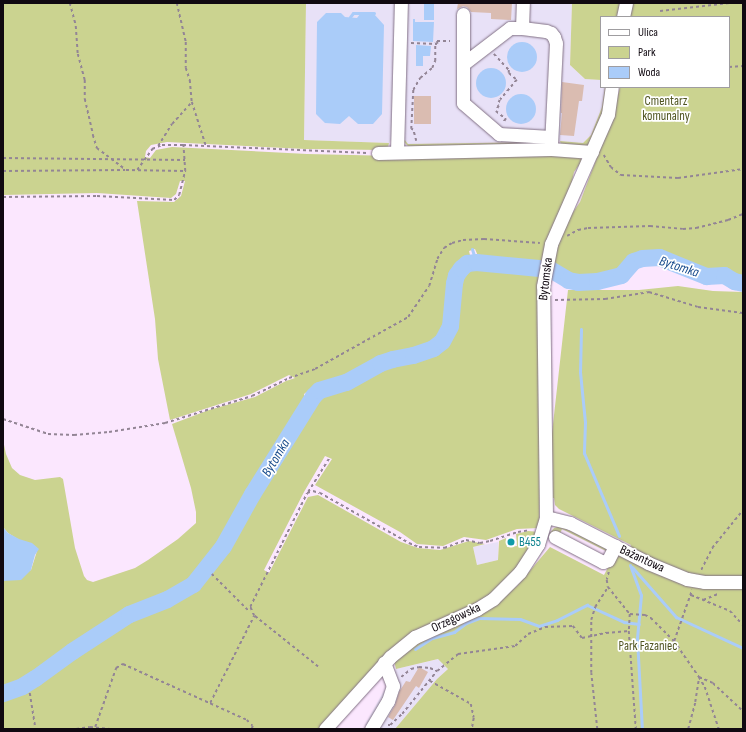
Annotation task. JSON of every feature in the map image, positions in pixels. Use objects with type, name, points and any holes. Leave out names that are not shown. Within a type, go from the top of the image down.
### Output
[{"type":"street","points":[[397,152],[401,3]]},
{"type":"street","points":[[522,28],[523,3]]},
{"type":"street","points":[[623,16],[626,3]]},
{"type":"street","points":[[463,14],[463,103],[499,134],[592,152]]},
{"type":"street","points":[[463,64],[510,28],[546,30],[551,33],[556,43],[551,143]]},
{"type":"street","name":"Bytomska","points":[[547,483],[543,286],[551,244],[608,114],[612,88]]},
{"type":"street","points":[[378,153],[551,143]]},
{"type":"street","name":"Orzegowska","points":[[325,729],[384,663],[415,637],[477,609],[493,599],[526,565],[538,544],[546,517],[547,483]]},
{"type":"street","name":"Bażantowa","points":[[546,517],[570,523],[648,563],[695,581],[717,583],[743,582]]},
{"type":"street","points":[[555,537],[603,562],[608,560],[614,546]]},
{"type":"street","points":[[373,726],[393,686],[384,663]]},
{"type":"path","points":[[70,3],[76,26],[78,54],[85,80],[86,99],[93,135],[98,148],[126,170]]},
{"type":"path","points":[[176,3],[186,42],[186,68],[190,80],[192,102],[206,146]]},
{"type":"path","points":[[660,11],[730,3]]},
{"type":"path","points":[[409,43],[435,44],[436,41],[450,41]]},
{"type":"path","points":[[416,140],[413,130],[410,129],[413,90],[420,78],[432,68],[435,61],[435,44]]},
{"type":"path","points":[[496,56],[509,70],[509,73],[517,80],[500,100],[496,111],[506,120]]},
{"type":"path","points":[[730,67],[743,66]]},
{"type":"path","points":[[158,147],[172,124],[192,102]]},
{"type":"path","points":[[3,197],[97,196],[174,200],[179,195],[185,171],[183,144]]},
{"type":"path","points":[[137,170],[152,150],[162,145],[183,144],[378,153]]},
{"type":"path","points":[[592,152],[603,154],[612,167],[621,175],[678,178],[743,169]]},
{"type":"path","points":[[3,158],[184,160]]},
{"type":"path","points":[[3,171],[185,171]]},
{"type":"path","points":[[3,419],[48,434],[109,432],[165,423],[252,396],[289,378],[315,369],[408,317],[429,286],[437,260],[444,248],[452,243],[463,240],[484,239],[551,244],[561,241],[578,230],[588,228],[650,226],[683,229],[712,224],[743,214]]},
{"type":"path","points":[[543,300],[606,299],[649,292],[665,295],[686,304],[743,313]]},
{"type":"path","points":[[252,613],[251,603],[306,495],[329,458]]},
{"type":"path","points":[[306,495],[313,491],[320,493],[409,543],[419,547],[441,548],[466,540],[482,542],[523,530],[542,531]]},
{"type":"path","points":[[674,641],[695,581],[712,548],[743,510]]},
{"type":"path","points":[[212,574],[254,616],[318,667]]},
{"type":"path","points":[[597,729],[591,673],[591,620],[595,607],[602,594],[608,587],[630,614],[636,729]]},
{"type":"path","points":[[703,600],[717,594],[725,594]]},
{"type":"path","points":[[691,595],[730,611],[743,625]]},
{"type":"path","points":[[630,614],[645,615],[656,622],[674,641],[705,687],[719,729]]},
{"type":"path","points":[[210,703],[254,616]]},
{"type":"path","points":[[373,726],[390,725],[430,681],[437,671],[458,654],[515,646],[528,634],[545,627],[573,626],[582,638],[606,633],[630,631]]},
{"type":"path","points":[[94,727],[116,668],[123,664],[247,720],[253,726],[252,729]]},
{"type":"path","points":[[393,686],[403,674],[419,666],[437,671]]},
{"type":"path","points":[[699,677],[712,683],[743,711]]},
{"type":"path","points":[[688,729],[695,702],[699,677]]},
{"type":"path","points":[[430,681],[471,704],[474,718],[472,729]]},
{"type":"path","points":[[30,693],[36,729]]},
{"type":"path","points":[[76,729],[94,727],[110,729]]},
{"type":"shaded area","points":[[306,3],[572,3],[570,65],[585,79],[600,80],[600,88],[605,88],[602,107],[591,134],[583,143],[560,141],[408,144],[405,140],[391,140],[389,143],[304,140]]},
{"type":"shaded area","points":[[498,542],[498,560],[477,565],[473,547]]},
{"type":"shaded area","points":[[439,659],[448,669],[437,679],[395,729],[374,729],[365,725],[396,669]]},
{"type":"green space","points":[[3,3],[306,3],[304,140],[389,143],[388,147],[382,150],[306,149],[167,142],[151,145],[146,151],[145,157],[150,158],[156,150],[172,147],[307,154],[395,156],[544,151],[581,158],[582,161],[574,172],[571,186],[544,265],[483,259],[478,256],[475,249],[469,251],[471,259],[464,261],[452,273],[446,327],[435,344],[419,350],[385,358],[363,371],[330,385],[313,387],[304,394],[304,410],[251,494],[221,547],[192,583],[168,598],[129,612],[112,622],[34,677],[15,688],[3,691],[3,581],[31,570],[37,551],[8,533],[3,527],[3,440],[6,454],[12,468],[20,475],[35,480],[60,477],[63,479],[75,548],[84,576],[87,580],[93,582],[135,568],[178,539],[196,523],[196,512],[191,488],[172,424],[209,410],[255,397],[295,378],[289,375],[251,394],[170,420],[158,359],[155,319],[137,201],[174,202],[181,196],[185,181],[180,181],[176,194],[171,198],[97,193],[3,195]]},
{"type":"green space","points":[[572,3],[620,3],[618,16],[600,16],[600,80],[585,79],[570,65]]},
{"type":"green space","name":"Cmentarz komunalny","points":[[632,3],[743,3],[743,280],[735,279],[731,275],[724,273],[702,272],[663,254],[649,254],[641,256],[627,262],[618,272],[588,280],[568,277],[552,267],[554,254],[569,218],[580,202],[612,118],[620,88],[730,88],[730,16],[630,16]]},
{"type":"green space","points":[[605,88],[610,88],[608,100],[588,146],[561,144],[560,141],[583,143],[591,135],[602,107]]},
{"type":"green space","points":[[402,140],[405,140],[408,144],[545,142],[545,144],[409,147]]},
{"type":"green space","points":[[477,266],[499,270],[540,271],[542,442],[539,528],[517,529],[486,540],[464,537],[443,546],[417,544],[400,532],[315,485],[332,459],[325,456],[304,492],[264,570],[269,573],[308,497],[318,495],[401,542],[418,548],[440,550],[469,541],[485,544],[473,547],[477,565],[498,560],[499,541],[506,538],[507,547],[517,546],[516,534],[528,531],[540,532],[537,544],[491,599],[415,635],[323,729],[3,729],[3,694],[23,688],[111,626],[129,616],[166,601],[193,587],[225,548],[274,462],[312,403],[322,394],[363,380],[385,366],[423,358],[444,346],[453,330],[459,284],[462,274],[468,268]]},
{"type":"green space","name":"Park Fazaniec","points":[[678,286],[713,291],[743,292],[743,729],[395,729],[437,679],[448,669],[438,659],[396,669],[394,661],[405,651],[429,636],[488,610],[517,586],[550,547],[604,575],[615,554],[626,556],[631,545],[559,509],[555,505],[554,498],[551,498],[552,433],[568,290],[639,290]]},
{"type":"green space","points":[[560,526],[570,531],[572,528],[609,550],[606,551],[562,529],[559,536],[549,534],[554,528]]},
{"type":"water","points":[[424,3],[434,3],[434,20],[424,20]]},
{"type":"water","points":[[326,13],[341,13],[345,17],[357,18],[360,14],[374,14],[384,25],[382,114],[373,124],[358,124],[349,116],[340,124],[325,123],[316,114],[317,22]]},
{"type":"water","points":[[413,19],[415,19],[415,22],[434,22],[433,42],[413,41]]},
{"type":"water","points":[[522,42],[528,43],[536,51],[536,63],[528,71],[522,72],[516,71],[508,63],[507,57],[508,51],[516,43]]},
{"type":"water","points":[[416,45],[431,46],[430,56],[423,56],[423,66],[416,66]]},
{"type":"water","points":[[491,68],[497,69],[505,77],[505,89],[497,97],[491,98],[485,97],[477,89],[476,83],[477,77],[485,69]]},
{"type":"water","points":[[521,94],[527,95],[535,103],[535,115],[527,123],[521,124],[515,123],[507,115],[506,109],[507,103],[515,95]]},
{"type":"water","points":[[3,527],[8,533],[19,539],[32,543],[39,549],[35,555],[31,570],[21,580],[3,581]]},
{"type":"building","points":[[458,3],[512,3],[511,20],[491,19],[491,13],[471,12],[467,7],[463,6],[457,9]]},
{"type":"building","points":[[562,82],[584,85],[582,101],[579,101],[574,136],[560,135]]},
{"type":"building","points":[[414,96],[431,96],[431,124],[414,124]]},
{"type":"building","points":[[419,667],[428,672],[419,688],[416,686],[393,720],[388,717],[395,705],[399,692],[406,681],[410,682]]},
{"type":"waterway","points":[[350,17],[353,13],[374,13]]},
{"type":"waterway","points":[[472,249],[476,262]]},
{"type":"waterway","name":"Bytomka","points":[[550,269],[568,280],[578,282],[597,281],[621,275],[633,261],[642,258],[659,257],[706,276],[724,275],[734,281],[743,283]]},
{"type":"waterway","name":"Bytomka","points":[[3,693],[22,686],[35,678],[72,651],[129,614],[167,599],[193,584],[223,546],[252,494],[313,396],[319,390],[346,382],[380,363],[413,355],[433,348],[442,341],[450,326],[456,275],[467,263],[476,262],[539,268]]},
{"type":"waterway","points":[[581,329],[580,372],[585,422],[584,453],[619,536]]},
{"type":"waterway","points":[[630,565],[641,595],[637,638],[642,729]]},
{"type":"waterway","points":[[632,567],[676,617],[743,648]]},
{"type":"waterway","points":[[415,649],[432,638],[454,632],[466,623],[479,618],[520,619],[539,626],[557,620],[587,605],[624,622],[639,624]]},
{"type":"place","name":"B455","points":[[511,542]]}]
